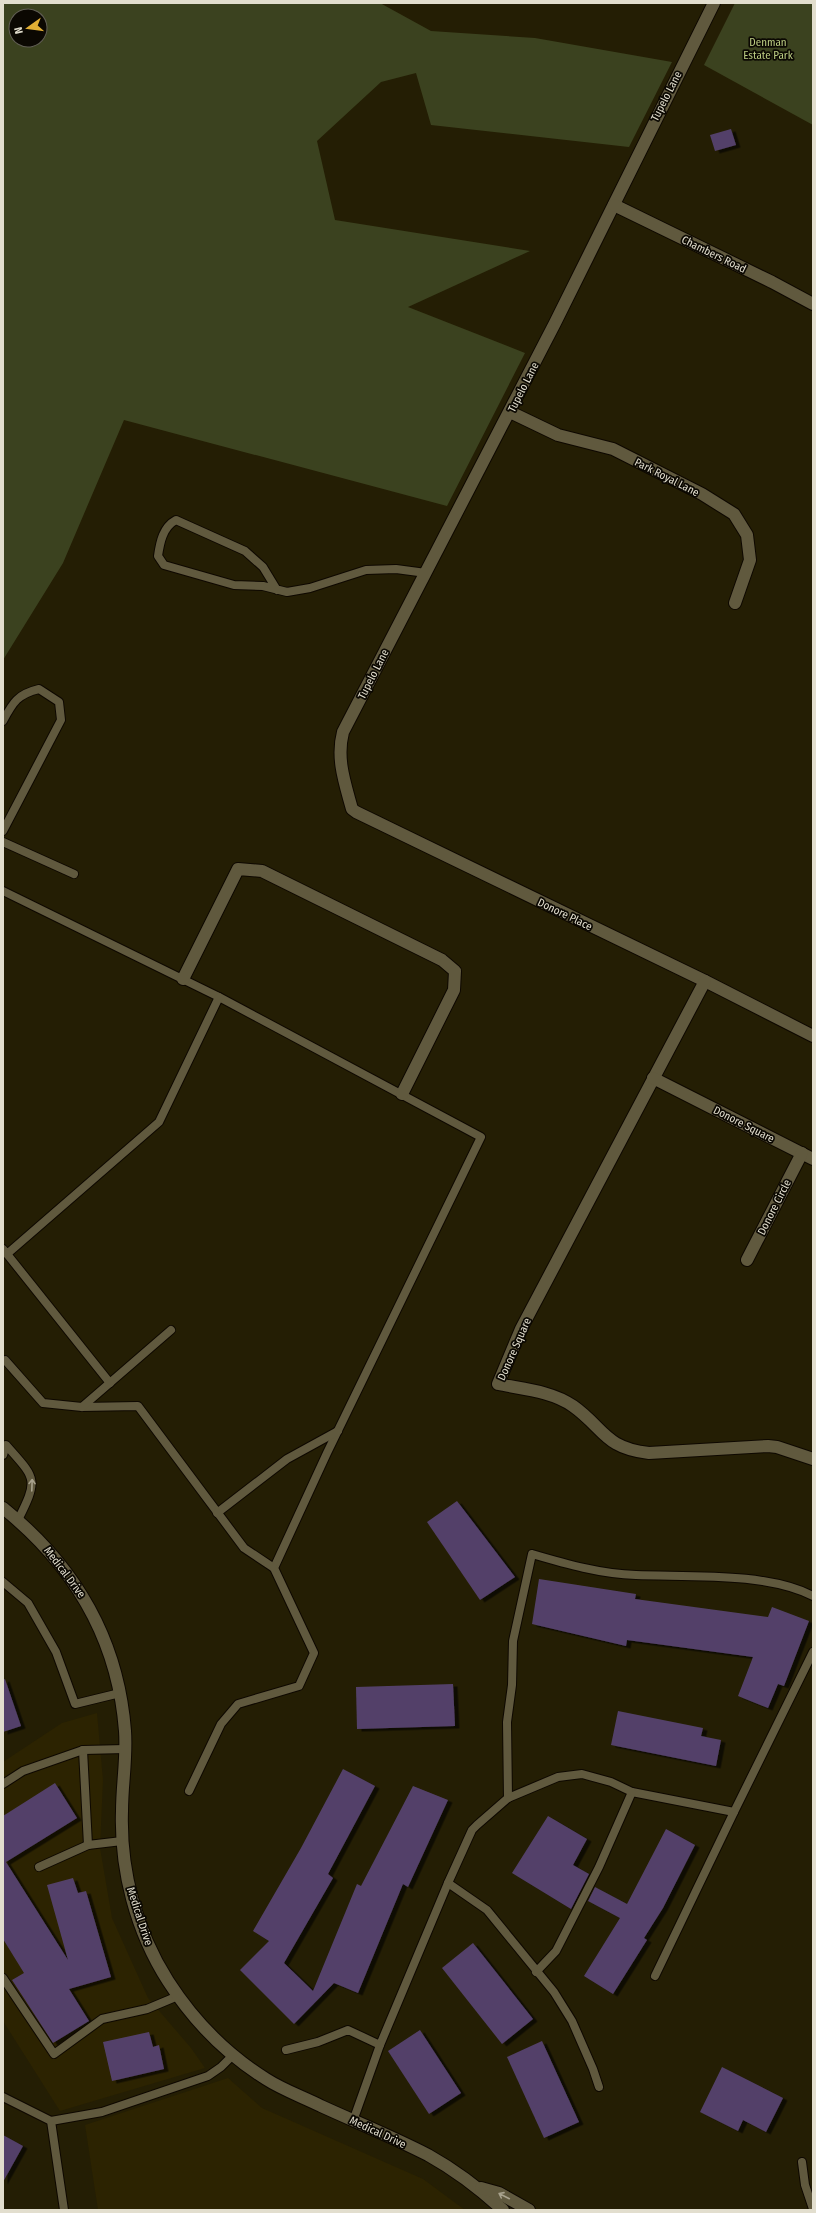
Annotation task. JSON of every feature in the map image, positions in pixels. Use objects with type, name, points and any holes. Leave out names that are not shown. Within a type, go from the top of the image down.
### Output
[{"type":"street","name":"Tupelo Lane","points":[[342,771],[340,745],[343,732],[510,412],[714,3]]},
{"type":"street","name":"Chambers Road","points":[[614,205],[772,282],[813,304]]},
{"type":"street","name":"Park Royal Lane","points":[[510,412],[558,435],[613,449],[702,494],[734,514],[747,535],[750,560],[735,603]]},
{"type":"street","name":"Donore Place","points":[[342,771],[352,809],[356,812],[705,981],[813,1036]]},
{"type":"street","points":[[183,979],[238,869],[262,871],[442,960],[455,971],[454,990],[402,1094]]},
{"type":"street","name":"Donore Square","points":[[705,981],[521,1329],[498,1384],[547,1394],[562,1400],[574,1406],[611,1442],[638,1452],[649,1453],[768,1446],[777,1447],[813,1459]]},
{"type":"street","name":"Donore Square","points":[[653,1078],[813,1159]]},
{"type":"street","name":"Donore Circle","points":[[747,1260],[802,1153]]},
{"type":"street","name":"Medical Drive","points":[[3,1508],[18,1520],[55,1556],[76,1583],[93,1613],[104,1640],[120,1693],[125,1749],[122,1841],[124,1865],[138,1917],[148,1944],[178,1996],[200,2025],[233,2055],[268,2080],[428,2155],[478,2187],[503,2210]]},
{"type":"street","points":[[478,2187],[497,2210]]},
{"type":"street","name":"Medical Drive","points":[[478,2187],[499,2193],[529,2209]]},
{"type":"lane","points":[[277,590],[263,566],[245,551],[176,520],[169,524],[160,541],[158,556],[164,564],[234,585],[263,586],[277,590],[286,592],[300,591],[366,570],[396,570],[426,573]]},
{"type":"lane","points":[[3,721],[9,709],[23,693],[39,689],[59,702],[61,720],[3,831]]},
{"type":"lane","points":[[3,842],[74,874]]},
{"type":"lane","points":[[3,891],[183,979],[481,1136],[338,1431],[274,1568]]},
{"type":"lane","points":[[110,1383],[5,1251],[159,1122],[218,997]]},
{"type":"lane","points":[[82,1407],[172,1330]]},
{"type":"lane","points":[[3,1361],[5,1360],[42,1403],[82,1407],[138,1406],[244,1548],[274,1568],[314,1653],[300,1686],[238,1704],[221,1724],[189,1791]]},
{"type":"lane","points":[[218,1513],[287,1459],[338,1431]]},
{"type":"lane","points":[[3,1455],[4,1443]]},
{"type":"lane","points":[[4,1443],[30,1472],[33,1480],[30,1496],[18,1520]]},
{"type":"lane","points":[[508,1798],[507,1722],[512,1685],[513,1641],[532,1554],[578,1568],[634,1575],[709,1576],[774,1583],[813,1596]]},
{"type":"lane","points":[[3,1582],[28,1603],[56,1652],[76,1704],[120,1693]]},
{"type":"lane","points":[[655,1976],[813,1652]]},
{"type":"lane","points":[[3,1784],[23,1771],[83,1750],[125,1749]]},
{"type":"lane","points":[[83,1750],[88,1845]]},
{"type":"lane","points":[[353,2121],[380,2045],[448,1883],[472,1830],[508,1798],[558,1776],[582,1774],[611,1782],[632,1792],[734,1812]]},
{"type":"lane","points":[[536,1972],[556,1952],[599,1867],[632,1792]]},
{"type":"lane","points":[[39,1867],[88,1845],[122,1841]]},
{"type":"lane","points":[[448,1883],[487,1910],[536,1972],[554,1992],[572,2021],[593,2069],[599,2087]]},
{"type":"lane","points":[[3,1978],[54,2054],[102,2019],[147,2009],[178,1996]]},
{"type":"lane","points":[[286,2050],[318,2042],[348,2030],[380,2045]]},
{"type":"lane","points":[[3,2097],[51,2121],[102,2112],[208,2076],[221,2067],[233,2055]]},
{"type":"lane","points":[[51,2121],[64,2210]]},
{"type":"lane","points":[[802,2162],[805,2185],[813,2209]]},
{"type":"shaded area","points":[[97,1713],[103,1780],[100,1848],[112,1918],[148,1998],[191,2048],[205,2068],[60,2111],[3,2021],[3,1762],[62,1723]]},
{"type":"shaded area","points":[[228,2078],[262,2108],[423,2179],[465,2210],[98,2210],[85,2125]]},
{"type":"green space","points":[[3,3],[380,3],[431,31],[535,38],[672,62],[629,147],[431,125],[416,73],[381,82],[317,141],[335,220],[530,251],[408,307],[525,353],[447,506],[124,420],[63,563],[3,660]]},
{"type":"green space","name":"Denman Estate Park","points":[[735,3],[813,3],[813,125],[704,65]]},
{"type":"building","points":[[731,129],[736,145],[715,151],[710,135]]},
{"type":"building","points":[[457,1501],[515,1577],[480,1600],[427,1522]]},
{"type":"building","points":[[539,1579],[636,1594],[635,1599],[768,1617],[772,1607],[809,1621],[784,1686],[778,1684],[768,1708],[738,1696],[753,1657],[627,1640],[626,1646],[532,1624]]},
{"type":"building","points":[[5,1679],[21,1726],[3,1732],[3,1680]]},
{"type":"building","points":[[453,1684],[455,1726],[357,1729],[356,1687]]},
{"type":"building","points":[[618,1711],[703,1728],[701,1736],[721,1740],[716,1766],[611,1745]]},
{"type":"building","points":[[343,1769],[375,1786],[328,1874],[333,1878],[284,1963],[313,1991],[357,1884],[361,1886],[413,1786],[448,1800],[408,1887],[403,1884],[358,1993],[334,1983],[294,2024],[240,1970],[269,1941],[253,1931],[301,1848]]},
{"type":"building","points":[[55,1783],[77,1818],[6,1862],[68,1960],[47,1885],[73,1878],[78,1893],[86,1891],[111,1977],[69,1989],[89,2021],[53,2043],[12,1980],[24,1973],[3,1939],[3,1816]]},
{"type":"building","points":[[548,1816],[587,1839],[573,1865],[589,1874],[571,1909],[512,1873]]},
{"type":"building","points":[[666,1829],[695,1845],[663,1908],[644,1938],[647,1940],[613,1994],[584,1976],[620,1918],[588,1901],[595,1887],[627,1904]]},
{"type":"building","points":[[473,1943],[533,2019],[502,2044],[442,1968]]},
{"type":"building","points":[[420,2030],[461,2093],[429,2114],[388,2051]]},
{"type":"building","points":[[149,2032],[153,2047],[159,2045],[164,2069],[112,2081],[103,2042]]},
{"type":"building","points":[[542,2041],[579,2122],[544,2138],[507,2057]]},
{"type":"building","points":[[722,2067],[783,2098],[766,2132],[743,2120],[738,2131],[700,2112]]},
{"type":"building","points":[[3,2135],[23,2146],[3,2182]]}]
